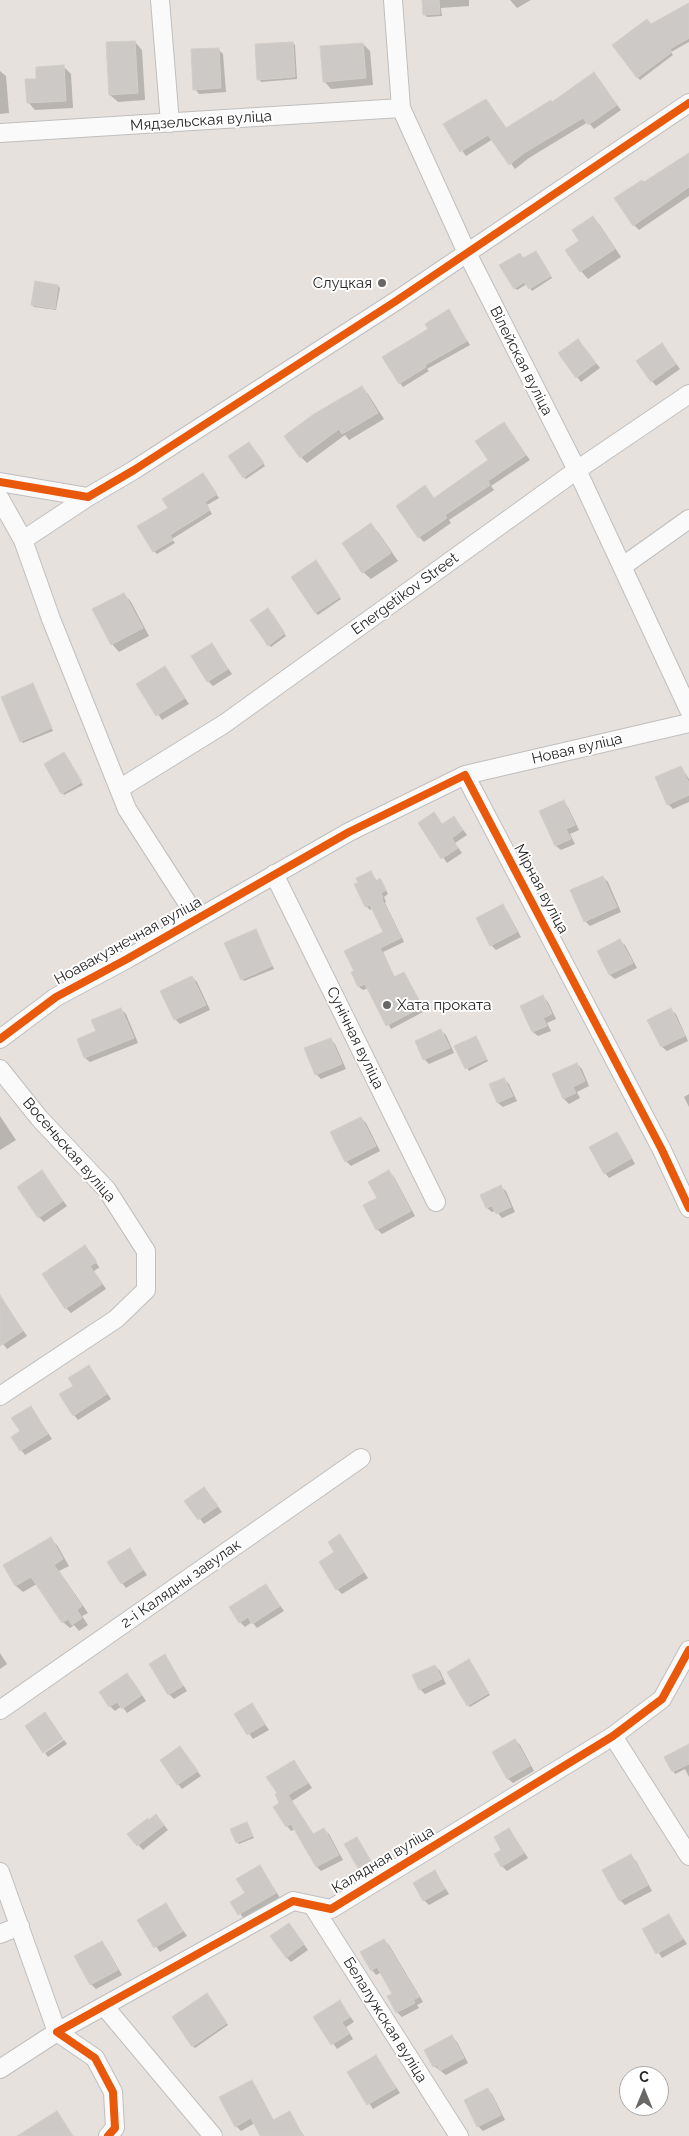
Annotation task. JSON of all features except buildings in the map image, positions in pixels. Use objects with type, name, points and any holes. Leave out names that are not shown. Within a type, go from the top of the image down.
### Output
[{"type":"street","points":[[160,0],[170,123]]},
{"type":"street","name":"Вілейская вуліца","points":[[393,0],[401,108],[467,253],[624,566],[689,710]]},
{"type":"street","points":[[24,540],[467,253],[689,102]]},
{"type":"street","name":"Мядзельская вуліца","points":[[0,133],[401,108]]},
{"type":"street","name":"Energetikov Street","points":[[119,789],[224,724],[577,470],[689,394]]},
{"type":"street","points":[[0,482],[88,497]]},
{"type":"street","points":[[0,499],[24,540],[51,619],[127,810],[197,918]]},
{"type":"street","points":[[624,566],[689,519]]},
{"type":"street","name":"Новая вуліца","points":[[465,775],[689,724]]},
{"type":"street","points":[[274,874],[350,832],[465,775]]},
{"type":"street","name":"Мірная вуліца","points":[[465,775],[662,1150],[689,1208]]},
{"type":"street","name":"Ноавакузнечная вуліца","points":[[0,1039],[56,997],[127,959],[274,874]]},
{"type":"street","name":"Сунічная вуліца","points":[[274,874],[436,1202]]},
{"type":"street","name":"Восеньская вуліца","points":[[0,1069],[40,1119],[107,1190],[146,1251],[146,1290],[116,1319],[0,1396]]},
{"type":"street","name":"2-і Калядны завулак","points":[[0,1710],[361,1458]]},
{"type":"street","name":"Калядная вуліца","points":[[0,2068],[58,2032],[293,1901],[331,1909],[613,1736],[662,1698],[689,1650]]},
{"type":"street","points":[[613,1736],[689,1856]]},
{"type":"street","points":[[0,1872],[58,2032],[95,2058],[113,2092],[115,2128],[108,2136]]},
{"type":"street","name":"Белалужская вуліца","points":[[312,1905],[459,2136]]},
{"type":"street","points":[[0,1934],[20,1926]]},
{"type":"street","points":[[104,2006],[213,2136]]},
{"type":"cycle path","points":[[0,482],[88,497],[134,470],[396,301],[689,103]]},
{"type":"cycle path","points":[[0,1039],[56,997],[127,959],[349,832],[465,775],[662,1150],[689,1208]]},
{"type":"cycle path","points":[[108,2136],[115,2128],[113,2092],[95,2058],[57,2032],[293,1901],[331,1909],[613,1736],[662,1699],[689,1650]]},
{"type":"place","name":"Слуцкая","points":[[382,283]]},
{"type":"place","name":"Хата проката","points":[[387,1005]]}]
